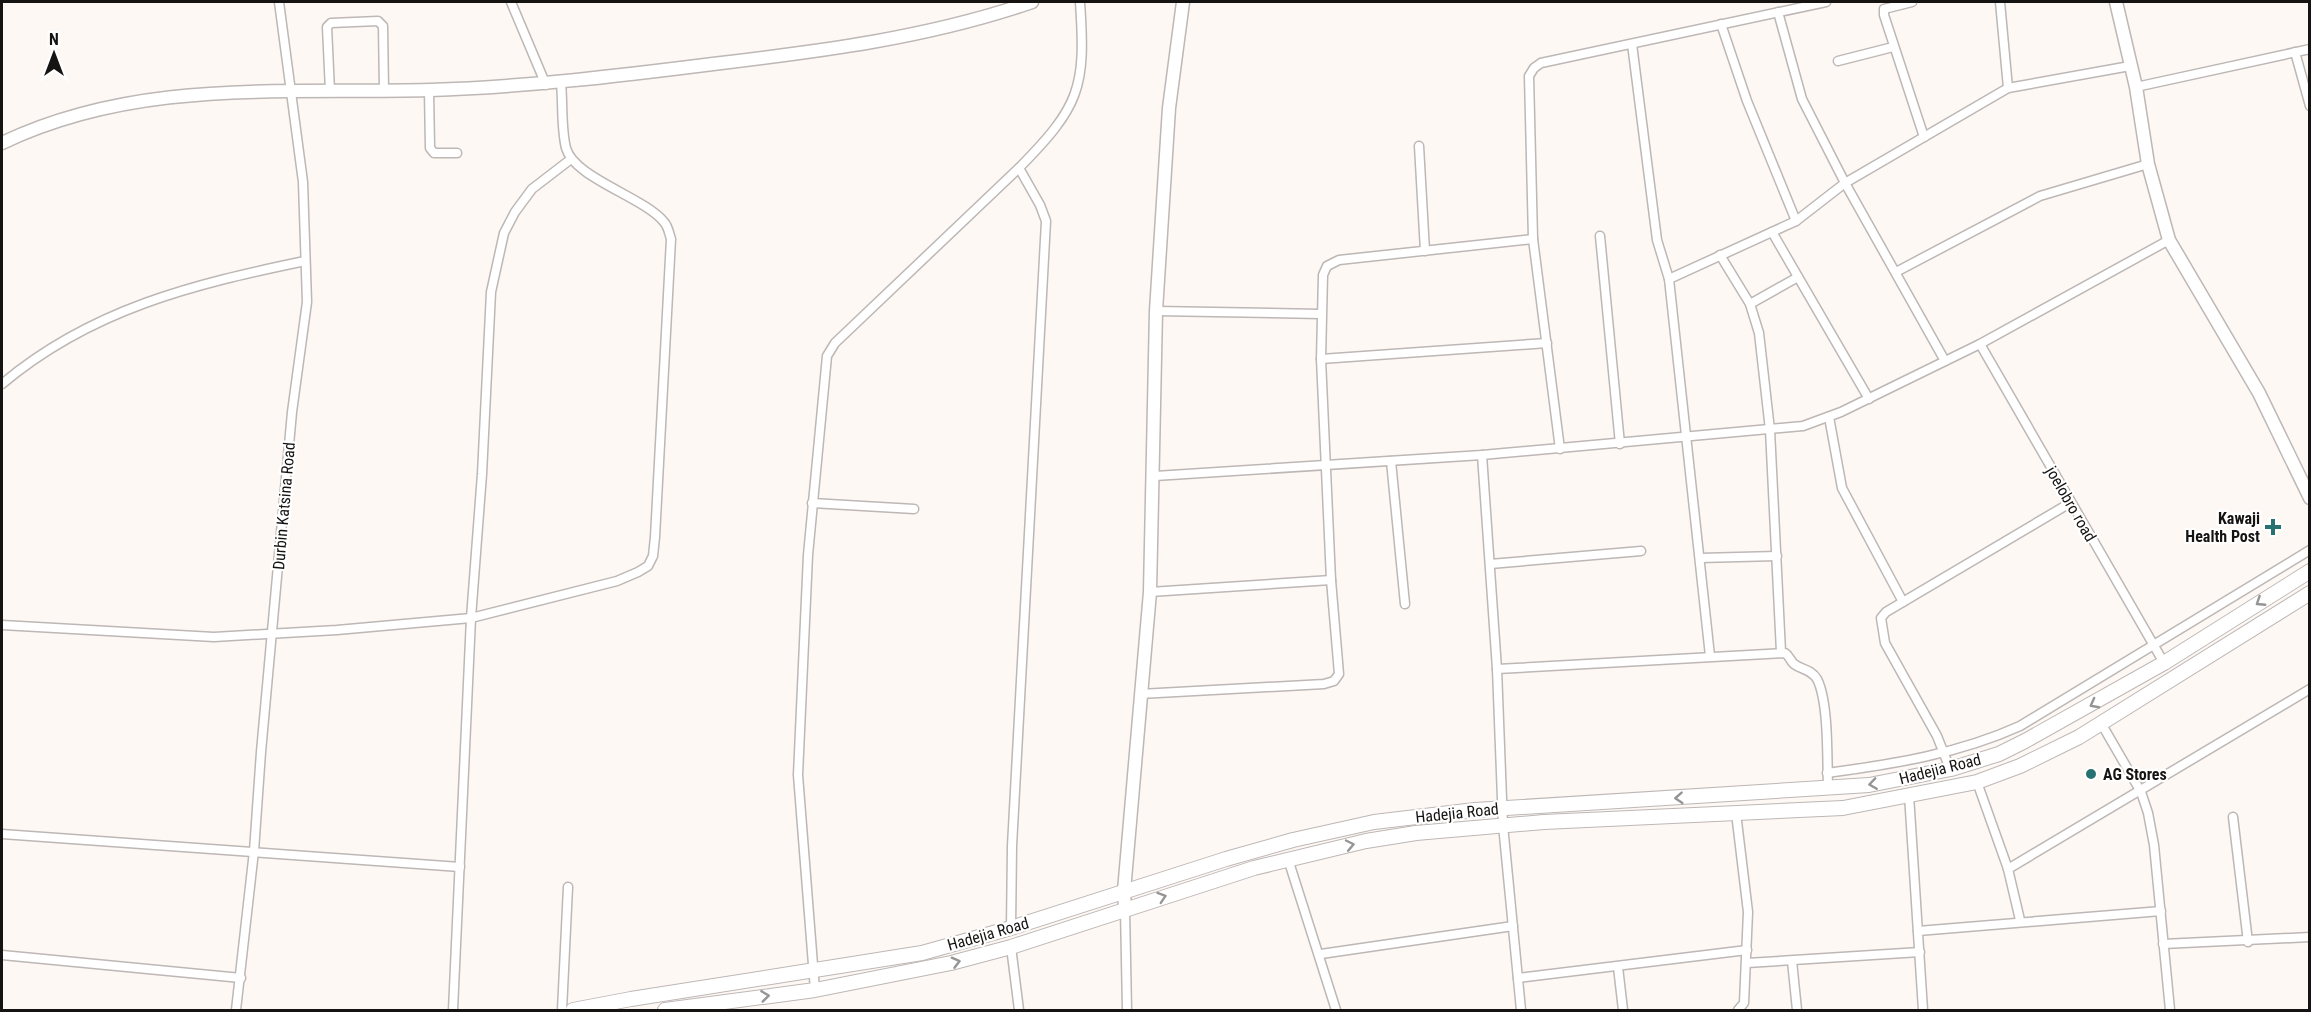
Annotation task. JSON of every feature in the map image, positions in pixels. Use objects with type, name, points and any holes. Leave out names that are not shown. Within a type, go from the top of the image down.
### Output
[{"type":"main road","name":"Hadejia Road","points":[[573,1011],[631,999],[922,953],[1011,928],[1293,840],[1374,822],[1502,808],[1834,788],[1900,780],[1950,769],[1999,754],[2025,741],[2164,663],[2310,571]]},
{"type":"main road","name":"Hadejia Road","points":[[665,1011],[815,990],[914,971],[1011,947],[1288,859],[1416,833],[1503,825],[1843,808],[1977,782],[2020,766],[2101,723],[2310,593]]},
{"type":"main road","points":[[1834,788],[1843,808]]},
{"type":"street","name":"Durbin Katsina Road","points":[[236,1011],[254,851],[291,424],[307,302],[303,182],[279,2]]},
{"type":"street","points":[[511,2],[546,85]]},
{"type":"street","points":[[2,143],[34,128],[97,110],[170,95],[252,90],[429,90],[546,85],[900,38],[1032,2]]},
{"type":"street","points":[[815,990],[798,775],[813,503],[826,356],[835,342],[1045,141],[1073,102],[1081,79],[1083,61],[1080,2]]},
{"type":"street","points":[[1126,1011],[1124,891],[1150,592],[1150,537],[1155,476],[1156,311],[1169,108],[1183,2]]},
{"type":"street","points":[[1560,449],[1533,240],[1529,76],[1541,63],[1826,2]]},
{"type":"street","points":[[1912,2],[1884,9],[1893,47],[1924,137]]},
{"type":"street","points":[[2000,2],[2008,88]]},
{"type":"street","points":[[2116,2],[2136,87],[2148,164],[2169,240],[2259,393],[2310,498]]},
{"type":"street","points":[[1778,12],[1802,99],[1845,183],[1945,361]]},
{"type":"street","points":[[330,91],[327,27],[331,23],[378,21],[384,26],[384,90]]},
{"type":"street","points":[[1721,24],[1747,101],[1796,221]]},
{"type":"street","points":[[1632,44],[1657,240],[1669,279],[1710,657]]},
{"type":"street","points":[[1838,61],[1893,47]]},
{"type":"street","points":[[2136,87],[2310,49]]},
{"type":"street","points":[[2295,52],[2310,106]]},
{"type":"street","points":[[1669,279],[1796,221],[1845,183],[2008,88],[2130,66]]},
{"type":"street","points":[[2,625],[214,636],[272,634],[471,618],[617,581],[648,566],[653,556],[671,239],[666,224],[655,213],[571,159],[566,147],[561,83]]},
{"type":"street","points":[[429,90],[430,148],[434,153],[457,153]]},
{"type":"street","points":[[1419,146],[1425,251]]},
{"type":"street","points":[[453,1011],[471,618],[482,474],[491,292],[504,233],[515,212],[532,189],[571,159]]},
{"type":"street","points":[[1896,272],[2040,196],[2148,164]]},
{"type":"street","points":[[1011,928],[1012,846],[1046,221],[1040,205],[1018,168]]},
{"type":"street","points":[[1772,232],[1869,399]]},
{"type":"street","points":[[1600,236],[1620,444]]},
{"type":"street","points":[[1140,694],[1324,684],[1334,681],[1339,674],[1331,580],[1321,359],[1323,275],[1327,266],[1339,260],[1533,240]]},
{"type":"street","points":[[1155,476],[1560,449],[1803,426],[1869,399],[1980,344],[2169,240]]},
{"type":"street","points":[[1720,255],[1750,304],[1759,333],[1770,430],[1781,652]]},
{"type":"street","points":[[2,384],[44,351],[117,313],[207,281],[305,261]]},
{"type":"street","points":[[1750,304],[1798,277]]},
{"type":"street","points":[[1156,311],[1321,314]]},
{"type":"street","points":[[1321,359],[1547,343]]},
{"type":"street","name":"joelobro road","points":[[1980,344],[2164,663]]},
{"type":"street","points":[[1829,417],[1842,488],[1903,602]]},
{"type":"street","points":[[1482,455],[1497,669],[1503,825],[1521,1011]]},
{"type":"street","points":[[1391,461],[1405,604]]},
{"type":"street","points":[[813,503],[914,510]]},
{"type":"street","points":[[1950,769],[1929,720],[1911,693],[1885,644],[1881,618],[1903,602],[2070,503]]},
{"type":"street","points":[[1827,773],[1944,754],[1983,743],[2020,726],[2154,647],[2310,550]]},
{"type":"street","points":[[1490,564],[1641,551]]},
{"type":"street","points":[[1700,558],[1777,556]]},
{"type":"street","points":[[1150,592],[1331,580]]},
{"type":"street","points":[[1497,669],[1781,652],[1816,678],[1823,711],[1827,773],[1834,788]]},
{"type":"street","points":[[2008,869],[2310,689]]},
{"type":"street","points":[[2101,723],[2140,792],[2154,845],[2170,1011]]},
{"type":"street","points":[[1977,782],[2008,869],[2020,920]]},
{"type":"street","points":[[1909,795],[1923,1011]]},
{"type":"street","points":[[1736,813],[1748,912],[1744,1003],[1738,1011]]},
{"type":"street","points":[[2233,817],[2248,942]]},
{"type":"street","points":[[2,834],[460,867]]},
{"type":"street","points":[[1288,859],[1321,954],[1336,1011]]},
{"type":"street","points":[[562,1011],[568,887]]},
{"type":"street","points":[[1918,931],[2020,920],[2161,911]]},
{"type":"street","points":[[1321,954],[1513,926]]},
{"type":"street","points":[[2163,944],[2248,942],[2310,937]]},
{"type":"street","points":[[1011,947],[1018,1011]]},
{"type":"street","points":[[1518,978],[1747,950]]},
{"type":"street","points":[[1747,963],[1920,952]]},
{"type":"street","points":[[2,955],[241,978]]},
{"type":"street","points":[[1792,961],[1797,1011]]},
{"type":"street","points":[[1618,967],[1623,1011]]},
{"type":"place","name":"Kawaji Health Post","points":[[2273,527]]},
{"type":"place","name":"AG Stores","points":[[2091,774]]}]
